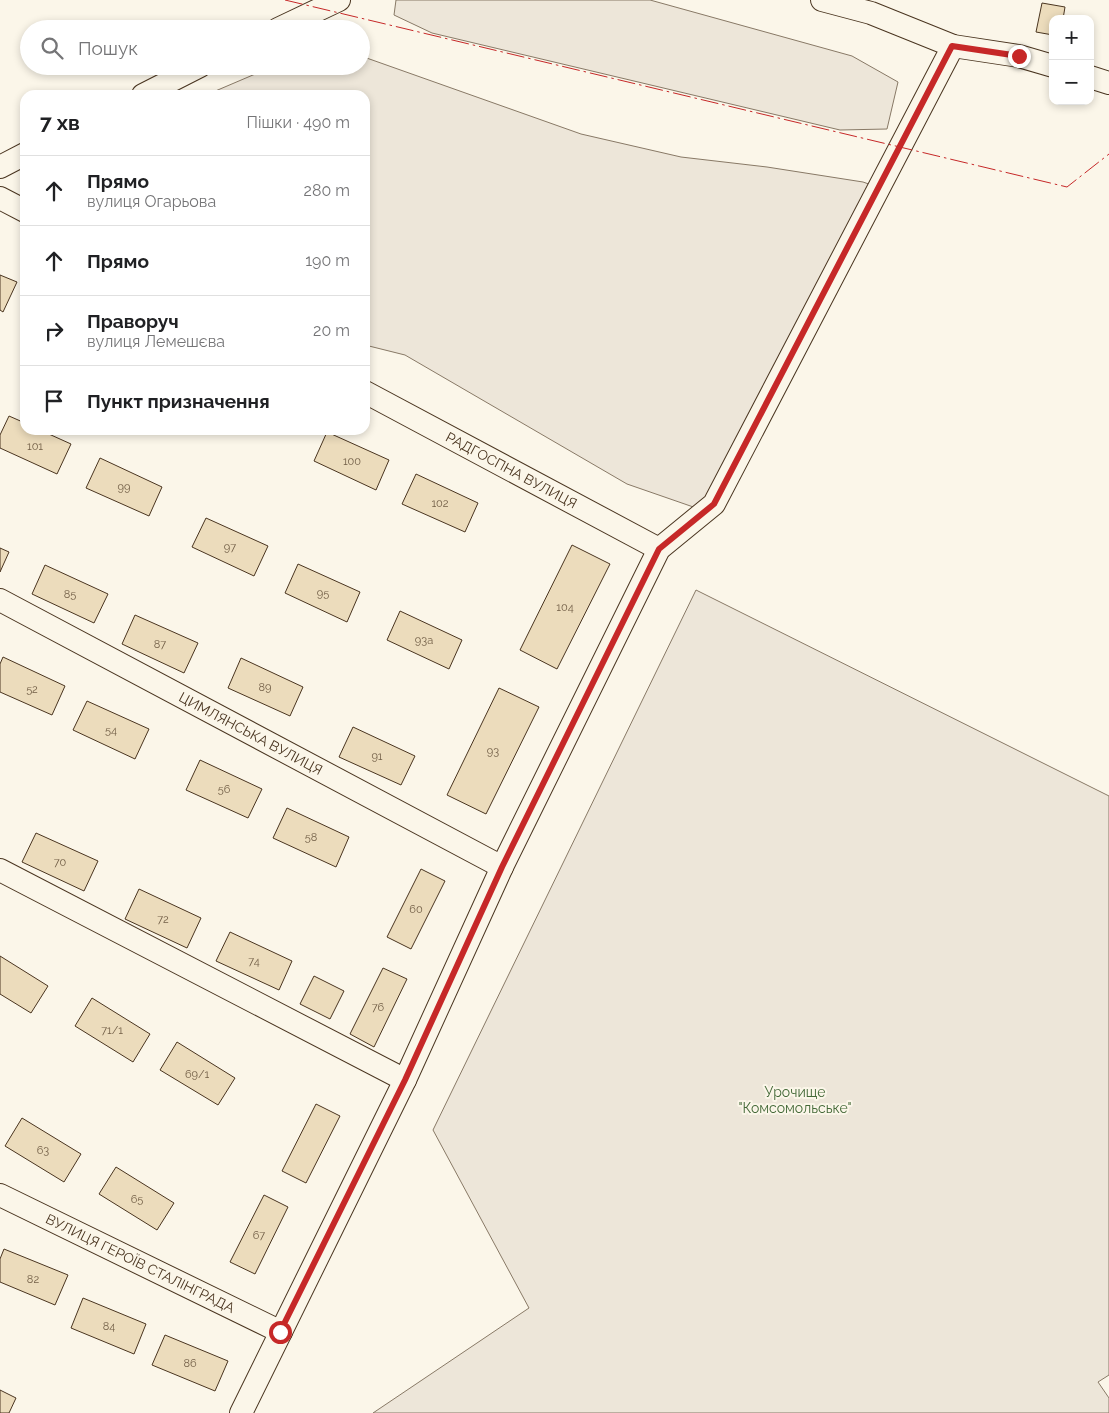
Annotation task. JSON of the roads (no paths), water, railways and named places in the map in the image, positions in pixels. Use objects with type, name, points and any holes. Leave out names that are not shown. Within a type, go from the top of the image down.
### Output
[{"type":"street","points":[[297,20],[339,0]]},
{"type":"street","points":[[822,0],[871,13],[952,46],[1019,56],[1049,65]]},
{"type":"street","points":[[241,1413],[405,1080],[502,867],[659,549],[714,504],[952,46]]},
{"type":"street","points":[[153,90],[182,75]]},
{"type":"street","points":[[1094,78],[1109,83]]},
{"type":"street","points":[[0,167],[20,157]]},
{"type":"street","points":[[0,198],[20,208]]},
{"type":"street","name":"РАДГОСПНА ВУЛИЦЯ","points":[[370,395],[659,549]]},
{"type":"street","name":"ЦИМЛЯНСЬКА ВУЛИЦЯ","points":[[0,600],[502,867]]},
{"type":"street","points":[[0,870],[405,1080]]},
{"type":"street","name":"ВУЛИЦЯ ГЕРОЇВ СТАЛІНГРАДА","points":[[0,1195],[280,1332]]},
{"type":"park label","name":"Урочище \"Комсомольське\"","points":[[795,1100]]}]
